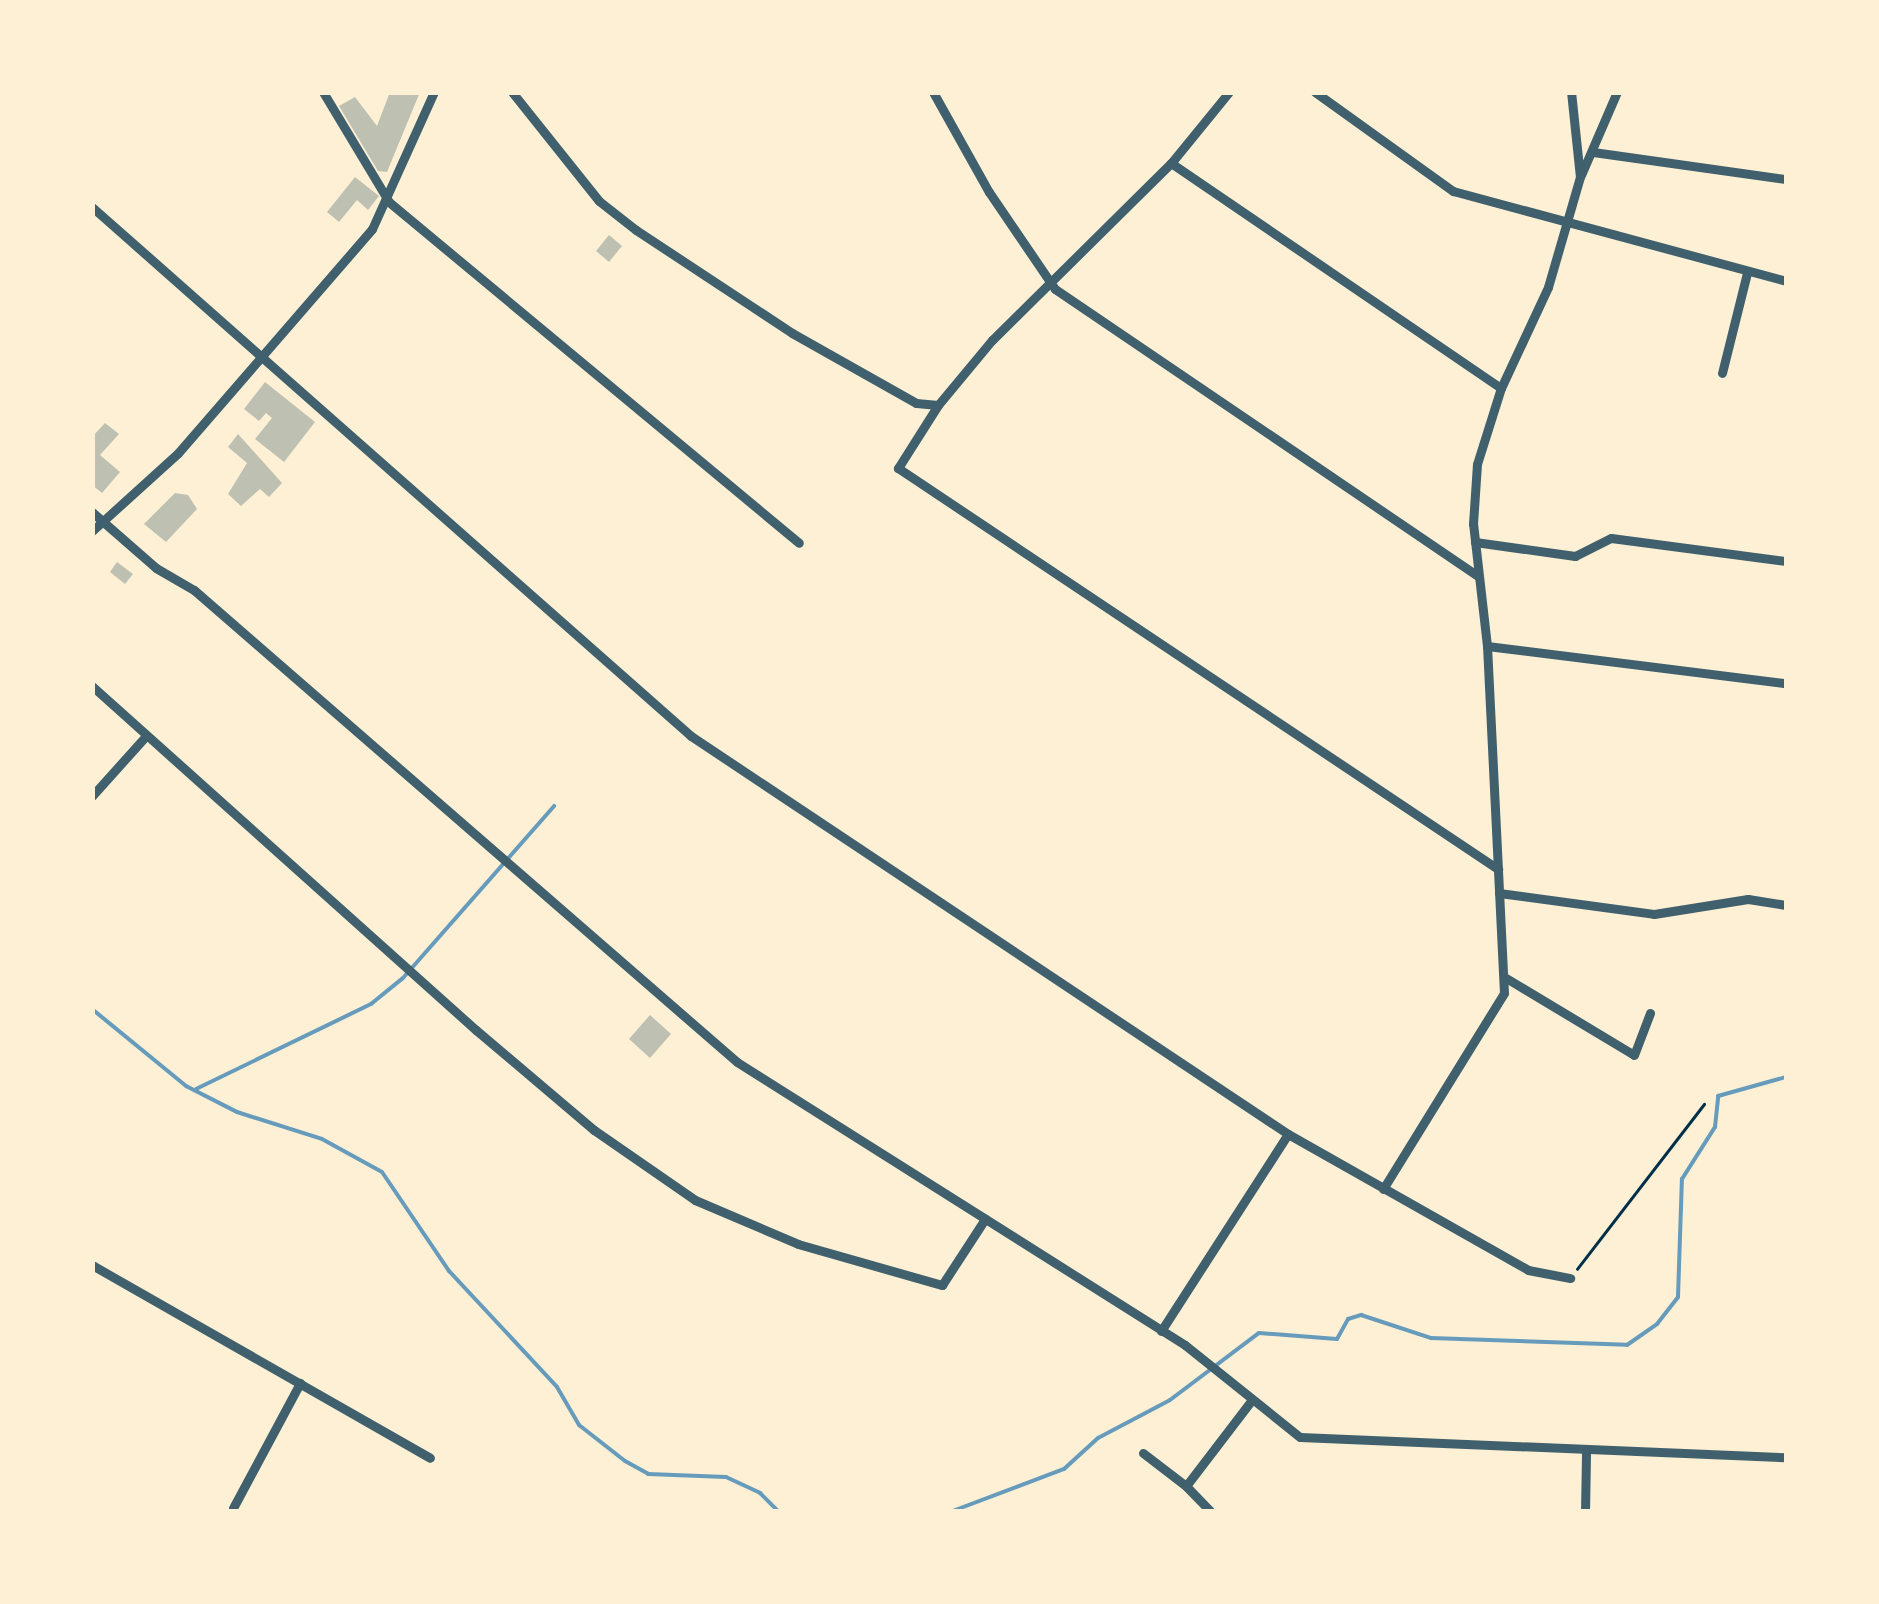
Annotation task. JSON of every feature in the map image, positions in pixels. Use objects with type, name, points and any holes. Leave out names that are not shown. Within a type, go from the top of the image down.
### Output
[{"type":"street","points":[[323,92],[389,202],[799,543]]},
{"type":"street","points":[[92,531],[178,453],[264,357],[389,202],[434,92]]},
{"type":"street","points":[[512,92],[599,202],[636,230],[792,332],[916,402],[938,404]]},
{"type":"street","points":[[933,92],[989,192],[1055,289],[1478,576]]},
{"type":"street","points":[[1228,92],[1171,163],[1050,278],[938,404],[898,468],[1498,870]]},
{"type":"street","points":[[1314,92],[1432,181],[1786,282]]},
{"type":"street","points":[[1570,92],[1580,177]]},
{"type":"street","points":[[1384,1189],[1496,1015],[1506,978],[1487,646],[1475,542],[1476,464],[1501,388],[1548,287],[1580,177],[1617,92]]},
{"type":"street","points":[[1593,152],[1786,179]]},
{"type":"street","points":[[1171,163],[1501,388]]},
{"type":"street","points":[[92,207],[690,736],[1288,1134],[1528,1270],[1570,1278]]},
{"type":"street","points":[[1722,373],[1747,273]]},
{"type":"street","points":[[92,512],[156,568],[194,590],[737,1062],[1185,1346],[1300,1436],[1586,1454],[1786,1457]]},
{"type":"street","points":[[1475,542],[1575,556],[1610,538],[1786,560]]},
{"type":"street","points":[[1487,646],[1786,684]]},
{"type":"street","points":[[92,686],[145,737],[594,1130],[734,1222],[942,1285],[985,1219]]},
{"type":"street","points":[[92,796],[145,737]]},
{"type":"street","points":[[1499,894],[1654,914],[1748,899],[1786,905]]},
{"type":"street","points":[[1506,978],[1634,1055],[1650,1014]]},
{"type":"street","points":[[1161,1332],[1288,1134]]},
{"type":"street","points":[[92,1265],[430,1458]]},
{"type":"street","points":[[233,1508],[300,1383]]},
{"type":"street","points":[[1186,1486],[1251,1401]]},
{"type":"street","points":[[1143,1453],[1186,1486],[1210,1512]]},
{"type":"street","points":[[1585,1512],[1586,1454]]},
{"type":"path","points":[[1570,1278],[1704,1104]]},
{"type":"building","points":[[390,92],[420,92],[387,172],[378,171],[339,106],[355,97],[377,126]]},
{"type":"building","points":[[355,177],[379,196],[368,210],[357,200],[339,222],[327,212]]},
{"type":"building","points":[[609,235],[622,246],[609,262],[596,251]]},
{"type":"building","points":[[265,382],[315,422],[284,462],[255,439],[272,418],[266,413],[259,421],[244,409]]},
{"type":"building","points":[[105,423],[119,434],[100,455],[120,472],[102,493],[92,485],[92,437]]},
{"type":"building","points":[[238,434],[282,483],[269,497],[260,489],[241,506],[228,494],[247,463],[228,447]]},
{"type":"building","points":[[175,493],[188,495],[197,509],[166,542],[144,524]]},
{"type":"building","points":[[117,562],[133,574],[125,584],[110,572]]},
{"type":"building","points":[[650,1015],[671,1034],[650,1058],[629,1039]]},
{"type":"waterway","points":[[196,1089],[371,1004],[403,978],[554,806]]},
{"type":"waterway","points":[[92,1009],[186,1086],[237,1112],[322,1139],[382,1172],[449,1271],[557,1387],[579,1425],[625,1461],[648,1474],[726,1477],[760,1493],[779,1512]]},
{"type":"waterway","points":[[950,1512],[1064,1469],[1098,1438],[1170,1400],[1259,1333],[1337,1339],[1348,1319],[1361,1315],[1431,1338],[1627,1345],[1657,1324],[1678,1297],[1682,1179],[1715,1127],[1718,1096],[1786,1077]]}]
